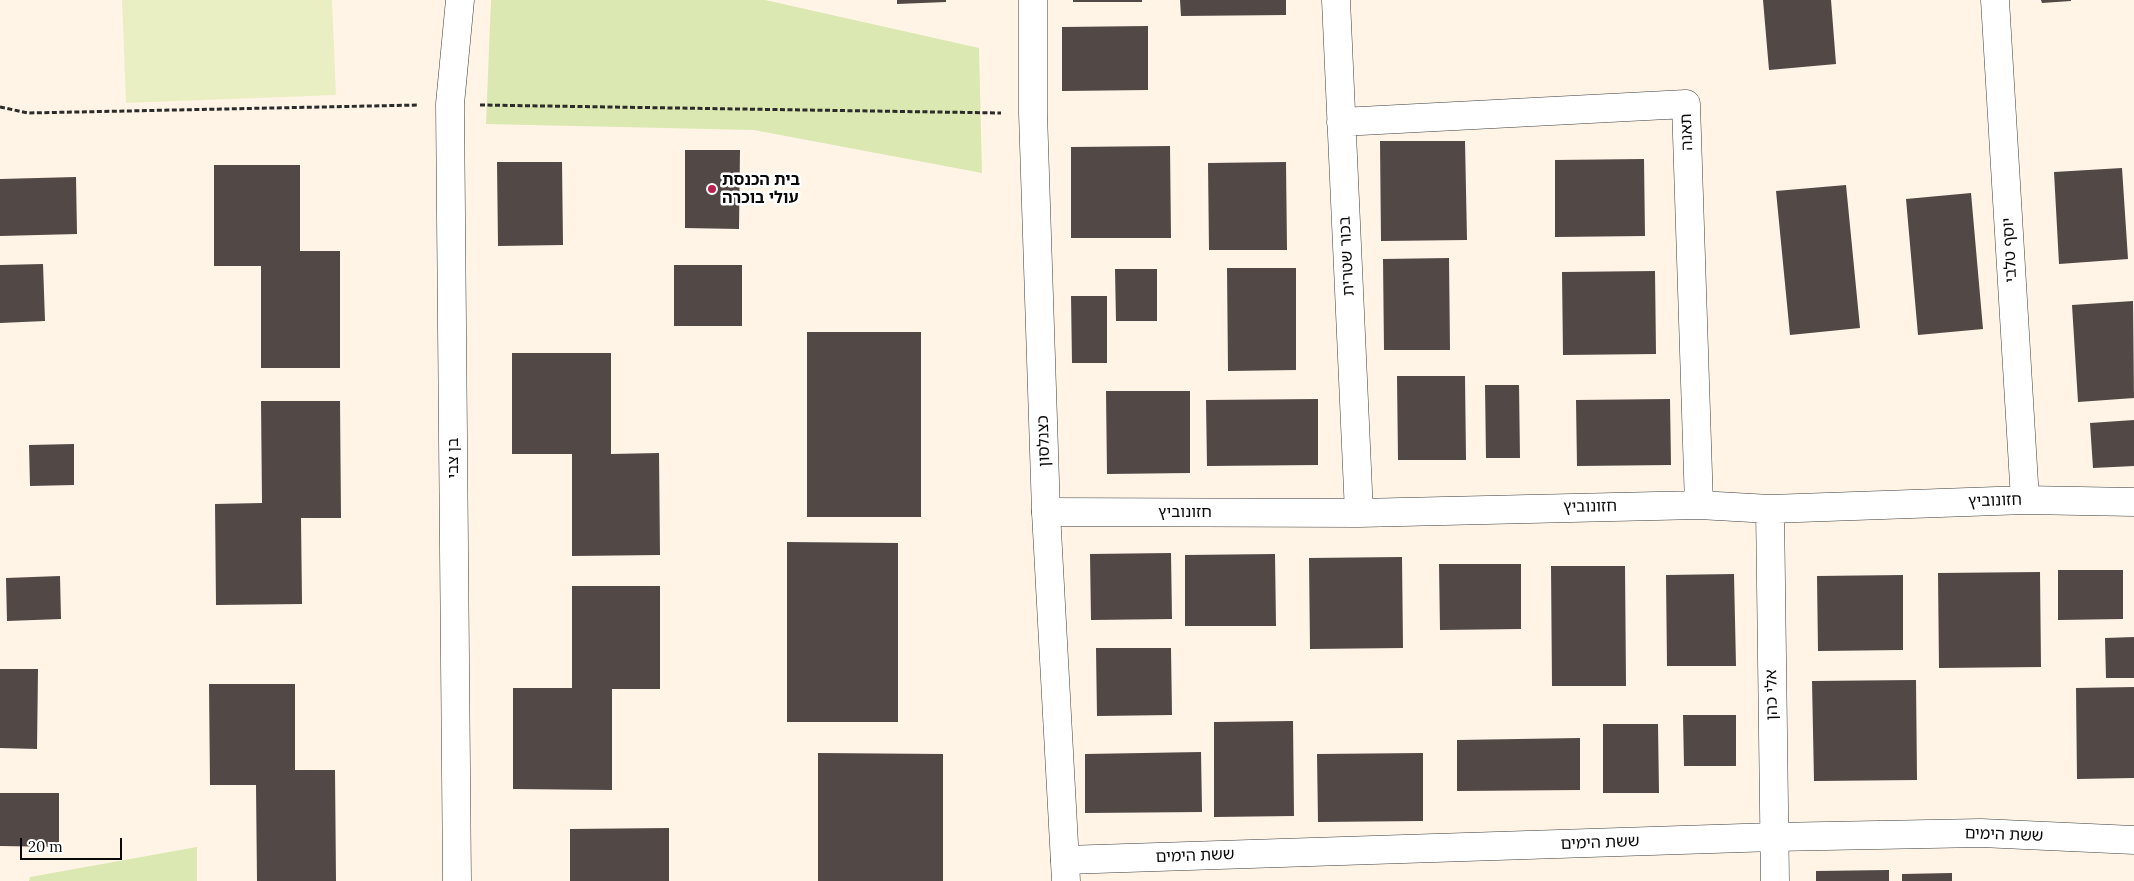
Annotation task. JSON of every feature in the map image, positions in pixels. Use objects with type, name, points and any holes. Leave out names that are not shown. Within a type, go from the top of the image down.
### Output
[{"type":"street","name":"בן צבי","points":[[457,881],[450,104],[460,0]]},
{"type":"street","name":"כצנלסון","points":[[1032,0],[1033,113],[1046,512],[1066,870]]},
{"type":"street","name":"בכור שטרית","points":[[1336,0],[1359,513]]},
{"type":"street","name":"יוסף טלבי","points":[[1995,0],[2025,500]]},
{"type":"street","name":"תאנה","points":[[1341,122],[1686,104],[1699,505]]},
{"type":"street","name":"חזונוביץ","points":[[1046,512],[1359,513],[1699,505],[1770,509],[2025,500],[2134,502]]},
{"type":"street","name":"אלי כהן","points":[[1770,509],[1775,881]]},
{"type":"street","name":"ששת הימים","points":[[1066,870],[1774,838],[1981,833],[2134,840]]},
{"type":"path","points":[[0,108],[28,112],[450,104],[1033,113]]},
{"type":"green space","points":[[122,0],[332,0],[336,95],[126,103]]},
{"type":"green space","points":[[491,0],[765,0],[979,48],[982,173],[754,130],[486,124]]},
{"type":"green space","points":[[197,847],[197,881],[29,881],[30,877]]},
{"type":"building","points":[[897,0],[946,0],[946,2],[897,4]]},
{"type":"building","points":[[1073,0],[1142,0],[1142,2],[1073,2]]},
{"type":"building","points":[[1180,0],[1286,0],[1286,15],[1181,16]]},
{"type":"building","points":[[1763,0],[1831,0],[1836,64],[1769,70]]},
{"type":"building","points":[[2041,0],[2071,0],[2071,1],[2042,3]]},
{"type":"building","points":[[1148,26],[1148,90],[1062,91],[1062,27]]},
{"type":"building","points":[[1380,141],[1465,141],[1467,240],[1381,241]]},
{"type":"building","points":[[1170,146],[1171,238],[1071,238],[1071,147]]},
{"type":"building","name":"בית הכנסת עולי בוכרה","points":[[685,150],[740,150],[739,229],[685,228]]},
{"type":"building","points":[[1644,159],[1645,236],[1555,237],[1555,160]]},
{"type":"building","points":[[497,162],[562,162],[563,245],[498,246]]},
{"type":"building","points":[[1286,162],[1287,250],[1209,250],[1208,163]]},
{"type":"building","points":[[214,165],[300,165],[300,251],[340,251],[340,368],[261,368],[261,266],[214,266]]},
{"type":"building","points":[[2122,168],[2128,259],[2059,264],[2054,172]]},
{"type":"building","points":[[76,177],[77,234],[0,236],[0,179]]},
{"type":"building","points":[[1846,185],[1860,328],[1790,335],[1776,191]]},
{"type":"building","points":[[1971,193],[1983,329],[1918,335],[1906,199]]},
{"type":"building","points":[[1449,258],[1450,350],[1384,350],[1383,259]]},
{"type":"building","points":[[43,264],[45,321],[0,323],[0,265]]},
{"type":"building","points":[[674,265],[742,265],[742,326],[674,326]]},
{"type":"building","points":[[1227,268],[1296,268],[1296,370],[1228,371]]},
{"type":"building","points":[[1115,269],[1157,269],[1157,321],[1116,321]]},
{"type":"building","points":[[1655,271],[1656,354],[1563,355],[1562,272]]},
{"type":"building","points":[[1071,296],[1107,296],[1107,363],[1072,363]]},
{"type":"building","points":[[2133,301],[2134,398],[2078,402],[2072,305]]},
{"type":"building","points":[[807,332],[921,332],[921,517],[807,517]]},
{"type":"building","points":[[512,353],[611,353],[611,454],[659,453],[660,555],[572,556],[572,454],[512,454]]},
{"type":"building","points":[[1397,376],[1465,376],[1466,460],[1398,460]]},
{"type":"building","points":[[1485,385],[1519,385],[1520,458],[1486,458]]},
{"type":"building","points":[[1106,391],[1190,391],[1190,473],[1107,474]]},
{"type":"building","points":[[1318,399],[1318,465],[1207,466],[1206,400]]},
{"type":"building","points":[[1670,399],[1671,465],[1577,466],[1576,400]]},
{"type":"building","points":[[261,401],[340,401],[341,518],[301,518],[302,604],[216,605],[215,504],[262,503]]},
{"type":"building","points":[[2134,420],[2134,466],[2093,468],[2090,423]]},
{"type":"building","points":[[74,444],[74,485],[30,486],[29,445]]},
{"type":"building","points":[[787,542],[898,543],[898,722],[787,722]]},
{"type":"building","points":[[1171,553],[1172,619],[1091,620],[1090,554]]},
{"type":"building","points":[[1275,554],[1276,626],[1185,626],[1185,555]]},
{"type":"building","points":[[1402,557],[1403,648],[1310,649],[1309,558]]},
{"type":"building","points":[[1439,564],[1521,564],[1521,629],[1440,630]]},
{"type":"building","points":[[1551,566],[1625,566],[1626,686],[1552,686]]},
{"type":"building","points":[[2058,570],[2123,570],[2123,619],[2058,620]]},
{"type":"building","points":[[2040,572],[2041,667],[1939,668],[1938,573]]},
{"type":"building","points":[[1734,574],[1736,666],[1667,666],[1666,575]]},
{"type":"building","points":[[1903,575],[1903,650],[1818,651],[1817,576]]},
{"type":"building","points":[[60,576],[61,619],[7,621],[6,578]]},
{"type":"building","points":[[572,586],[660,586],[660,689],[612,689],[612,790],[513,789],[513,688],[572,688]]},
{"type":"building","points":[[2134,637],[2134,678],[2106,678],[2105,638]]},
{"type":"building","points":[[1096,648],[1171,648],[1172,715],[1097,716]]},
{"type":"building","points":[[0,669],[38,669],[37,749],[0,748]]},
{"type":"building","points":[[1916,680],[1917,780],[1814,781],[1812,681]]},
{"type":"building","points":[[209,684],[295,684],[295,770],[335,770],[336,881],[257,881],[256,785],[210,785]]},
{"type":"building","points":[[2134,687],[2134,778],[2077,779],[2076,688]]},
{"type":"building","points":[[1683,715],[1736,715],[1736,766],[1684,766]]},
{"type":"building","points":[[1293,721],[1294,816],[1214,817],[1214,722]]},
{"type":"building","points":[[1603,724],[1658,724],[1659,793],[1603,793]]},
{"type":"building","points":[[1580,738],[1580,790],[1457,791],[1457,740]]},
{"type":"building","points":[[1201,752],[1202,812],[1085,813],[1085,754]]},
{"type":"building","points":[[818,753],[943,754],[943,881],[818,881]]},
{"type":"building","points":[[1423,753],[1423,821],[1318,822],[1317,754]]},
{"type":"building","points":[[0,793],[59,793],[59,847],[0,846]]},
{"type":"building","points":[[669,828],[669,881],[570,881],[570,829]]},
{"type":"building","points":[[1889,870],[1889,881],[1816,881],[1816,871]]},
{"type":"building","points":[[1952,873],[1952,881],[1902,881],[1902,874]]},
{"type":"place","name":"בית הכנסת עולי בוכרה","points":[[712,189]]}]
